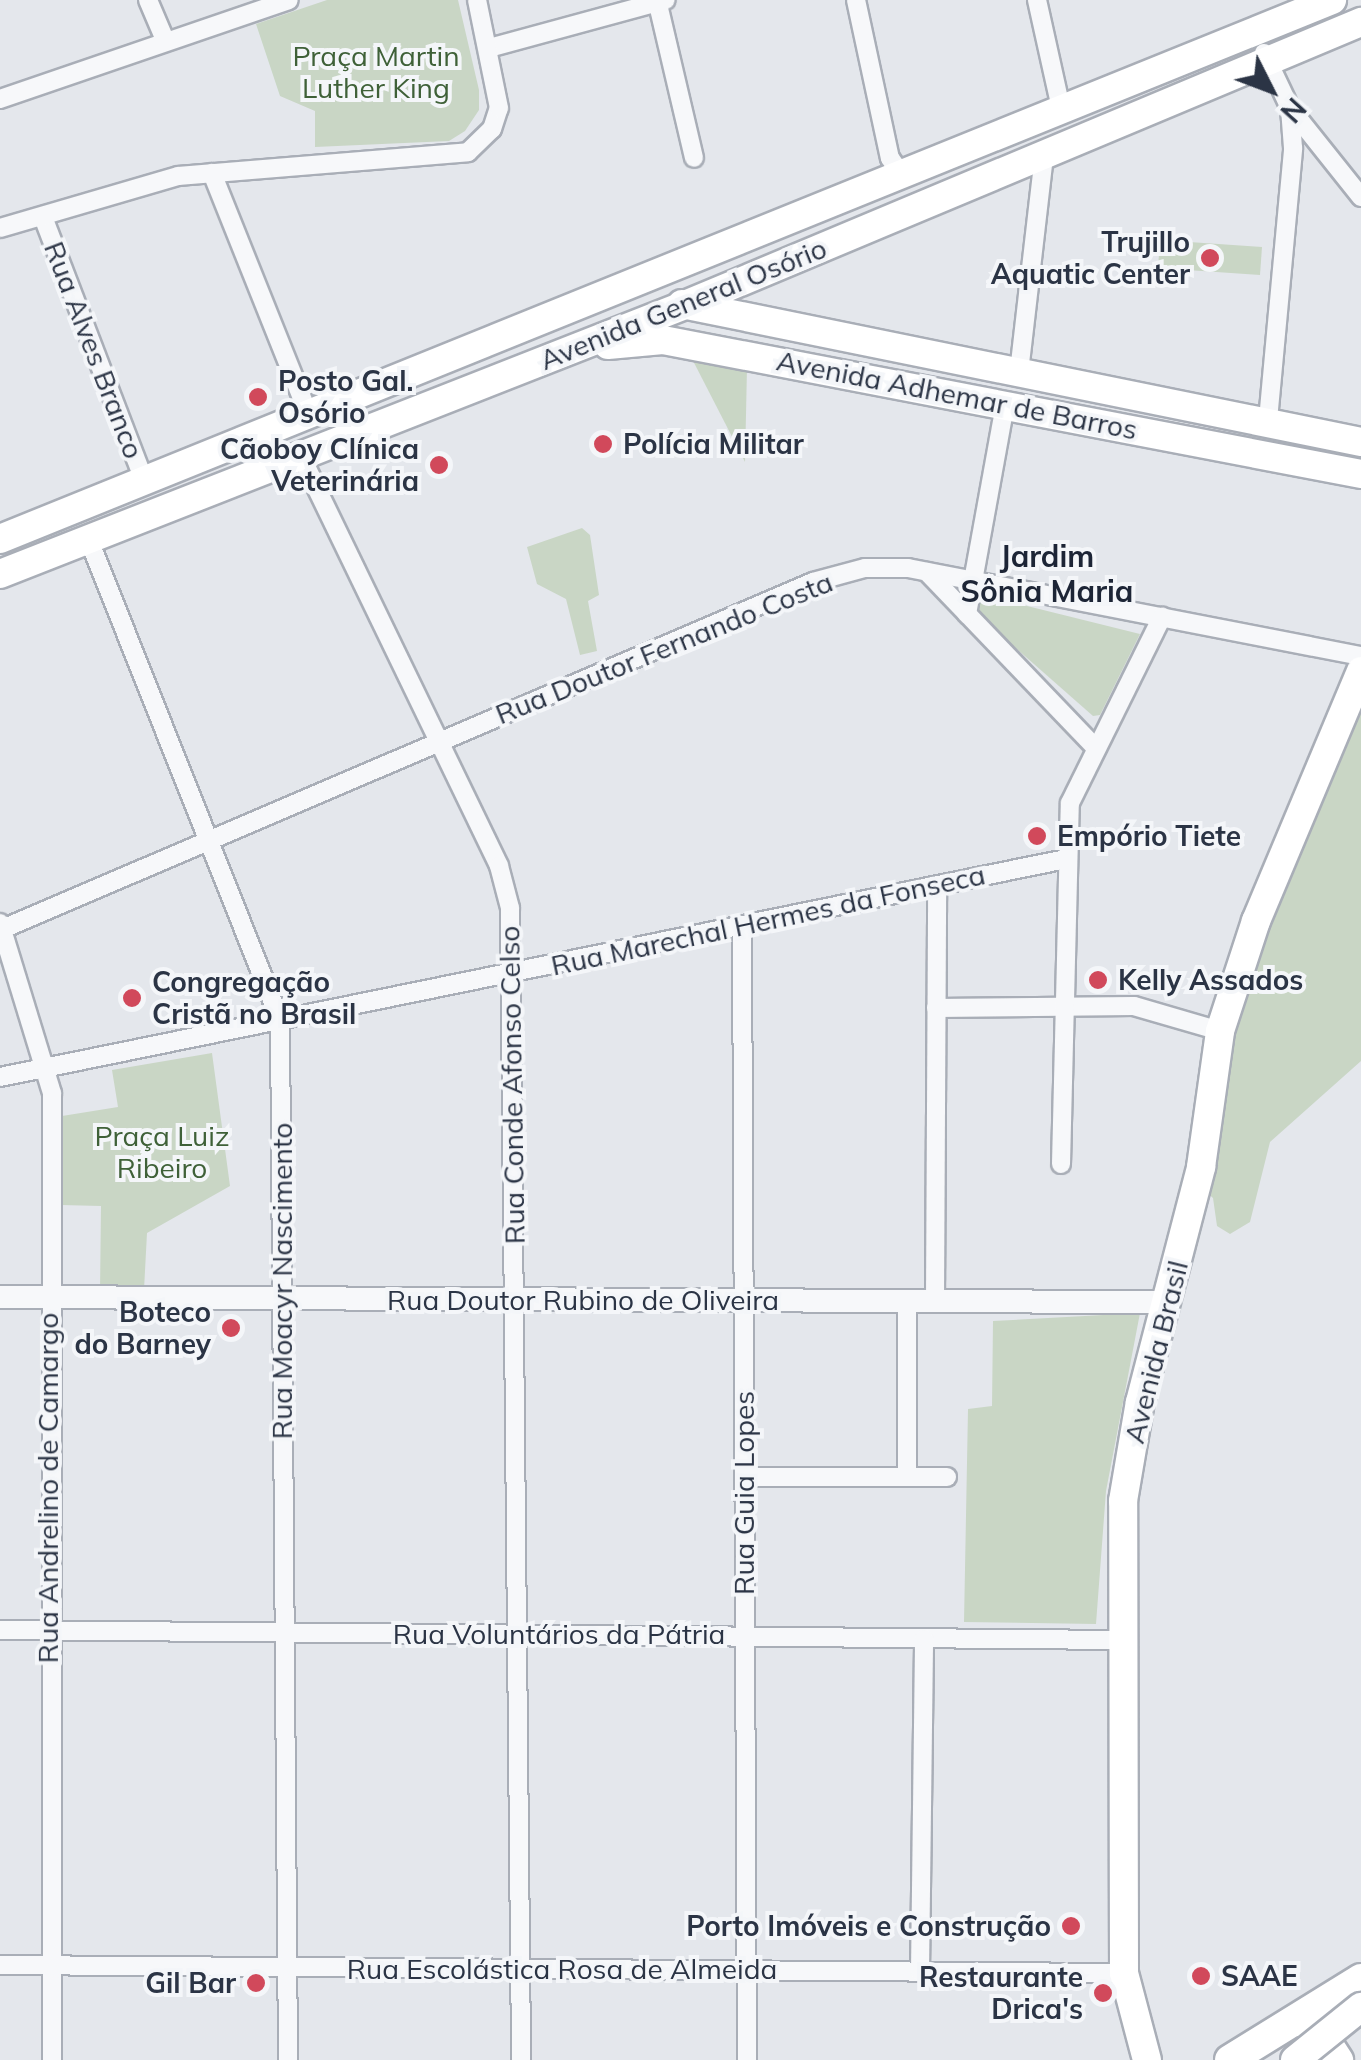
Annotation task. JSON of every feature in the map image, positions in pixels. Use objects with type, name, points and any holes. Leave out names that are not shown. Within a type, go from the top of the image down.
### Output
[{"type":"main road","name":"Avenida General Osório","points":[[0,539],[626,291],[1061,108],[1259,61],[1332,0]]},
{"type":"main road","name":"Avenida General Osório","points":[[0,574],[685,305],[1259,61],[1361,22]]},
{"type":"main road","name":"Avenida Adhemar de Barros","points":[[626,291],[1361,442]]},
{"type":"main road","name":"Avenida Adhemar de Barros","points":[[554,358],[626,340],[663,340],[1361,474]]},
{"type":"main road","name":"Avenida Brasil","points":[[1147,2060],[1124,1973],[1119,1640],[1123,1502],[1201,1167],[1220,1031],[1256,921],[1361,672]]},
{"type":"main road","points":[[1230,2060],[1296,2024],[1361,1979]]},
{"type":"main road","points":[[1294,2060],[1361,2007]]},
{"type":"main road","points":[[1311,2060],[1361,2021]]},
{"type":"main road","points":[[1296,2024],[1319,2030],[1339,2060]]},
{"type":"street","points":[[148,0],[165,40]]},
{"type":"street","points":[[0,99],[288,0]]},
{"type":"street","points":[[0,228],[178,176],[448,158],[481,142],[500,108],[477,0]]},
{"type":"street","points":[[856,0],[890,158],[902,175]]},
{"type":"street","points":[[1037,0],[1061,108]]},
{"type":"street","points":[[489,48],[660,1],[694,158]]},
{"type":"street","points":[[1259,61],[1290,108],[1361,197]]},
{"type":"street","points":[[1268,420],[1293,148],[1290,108]]},
{"type":"street","points":[[1293,148],[1312,136]]},
{"type":"street","points":[[1019,372],[1044,155]]},
{"type":"street","points":[[212,173],[309,416]]},
{"type":"street","name":"Rua Alves Branco","points":[[42,217],[145,482]]},
{"type":"street","points":[[967,614],[1005,404]]},
{"type":"street","name":"Rua Conde Afonso Celso","points":[[302,456],[499,866],[510,908],[521,2060]]},
{"type":"street","name":"Rua Moacyr Nascimento","points":[[89,540],[280,1020],[288,2060]]},
{"type":"street","name":"Rua Doutor Fernando Costa","points":[[1,927],[813,582],[864,568],[926,572],[1361,656]]},
{"type":"street","points":[[926,572],[1095,747]]},
{"type":"street","points":[[1061,1164],[1070,803],[1162,617]]},
{"type":"street","name":"Rua Marechal Hermes da Fonseca","points":[[0,1077],[1066,860]]},
{"type":"street","points":[[934,1301],[937,886]]},
{"type":"street","name":"Rua Guia Lopes","points":[[742,926],[747,2060]]},
{"type":"street","name":"Rua Andrelino de Camargo","points":[[1,927],[52,1092],[47,1631],[52,2060]]},
{"type":"street","points":[[936,1008],[1134,1006],[1220,1031]]},
{"type":"street","name":"Rua Doutor Rubino de Oliveira","points":[[0,1297],[1167,1302]]},
{"type":"street","points":[[907,1301],[908,1476]]},
{"type":"street","points":[[744,1477],[947,1476]]},
{"type":"street","name":"Rua Voluntários da Pátria","points":[[0,1630],[1119,1640]]},
{"type":"street","points":[[920,1972],[924,1640]]},
{"type":"street","name":"Rua Escolástica Rosa de Almeida","points":[[0,1966],[1124,1973]]},
{"type":"green space","name":"Praça Martin Luther King","points":[[327,0],[458,0],[479,90],[479,110],[465,131],[449,141],[315,147],[315,111],[280,96],[256,24]]},
{"type":"green space","name":"Trujillo Aquatic Center","points":[[1160,240],[1262,247],[1260,275],[1158,268]]},
{"type":"green space","points":[[689,353],[747,367],[745,462]]},
{"type":"green space","points":[[582,528],[590,535],[599,595],[588,601],[597,651],[580,655],[566,599],[537,584],[527,547]]},
{"type":"green space","points":[[987,596],[1140,634],[1100,715],[1093,716],[977,614],[977,602]]},
{"type":"green space","points":[[1361,708],[1361,1061],[1270,1142],[1250,1222],[1230,1234],[1217,1226],[1213,1198],[1205,1191],[1230,1039],[1268,917]]},
{"type":"green space","name":"Praça Luiz Ribeiro","points":[[212,1053],[230,1186],[147,1233],[144,1290],[100,1292],[101,1206],[61,1205],[62,1116],[118,1107],[112,1070]]},
{"type":"green space","points":[[1140,1313],[1106,1491],[1096,1624],[964,1622],[968,1409],[992,1406],[993,1321]]},
{"type":"place","name":"Trujillo Aquatic Center","points":[[1210,258]]},
{"type":"place","name":"Posto Gal. Osório","points":[[258,397]]},
{"type":"place","name":"Polícia Militar","points":[[603,444]]},
{"type":"place","name":"Cãoboy Clínica Veterinária","points":[[439,465]]},
{"type":"place","name":"Empório Tiete","points":[[1037,836]]},
{"type":"place","name":"Kelly Assados","points":[[1098,980]]},
{"type":"place","name":"Congregação Cristã no Brasil","points":[[132,998]]},
{"type":"place","name":"Boteco do Barney","points":[[231,1328]]},
{"type":"place","name":"Porto Imóveis e Construção","points":[[1071,1926]]},
{"type":"place","name":"SAAE","points":[[1201,1976]]},
{"type":"place","name":"Gil Bar","points":[[256,1983]]},
{"type":"place","name":"Restaurante Drica's","points":[[1103,1993]]},
{"type":"district","name":"Jardim Sônia Maria","points":[[1047,573]]}]
